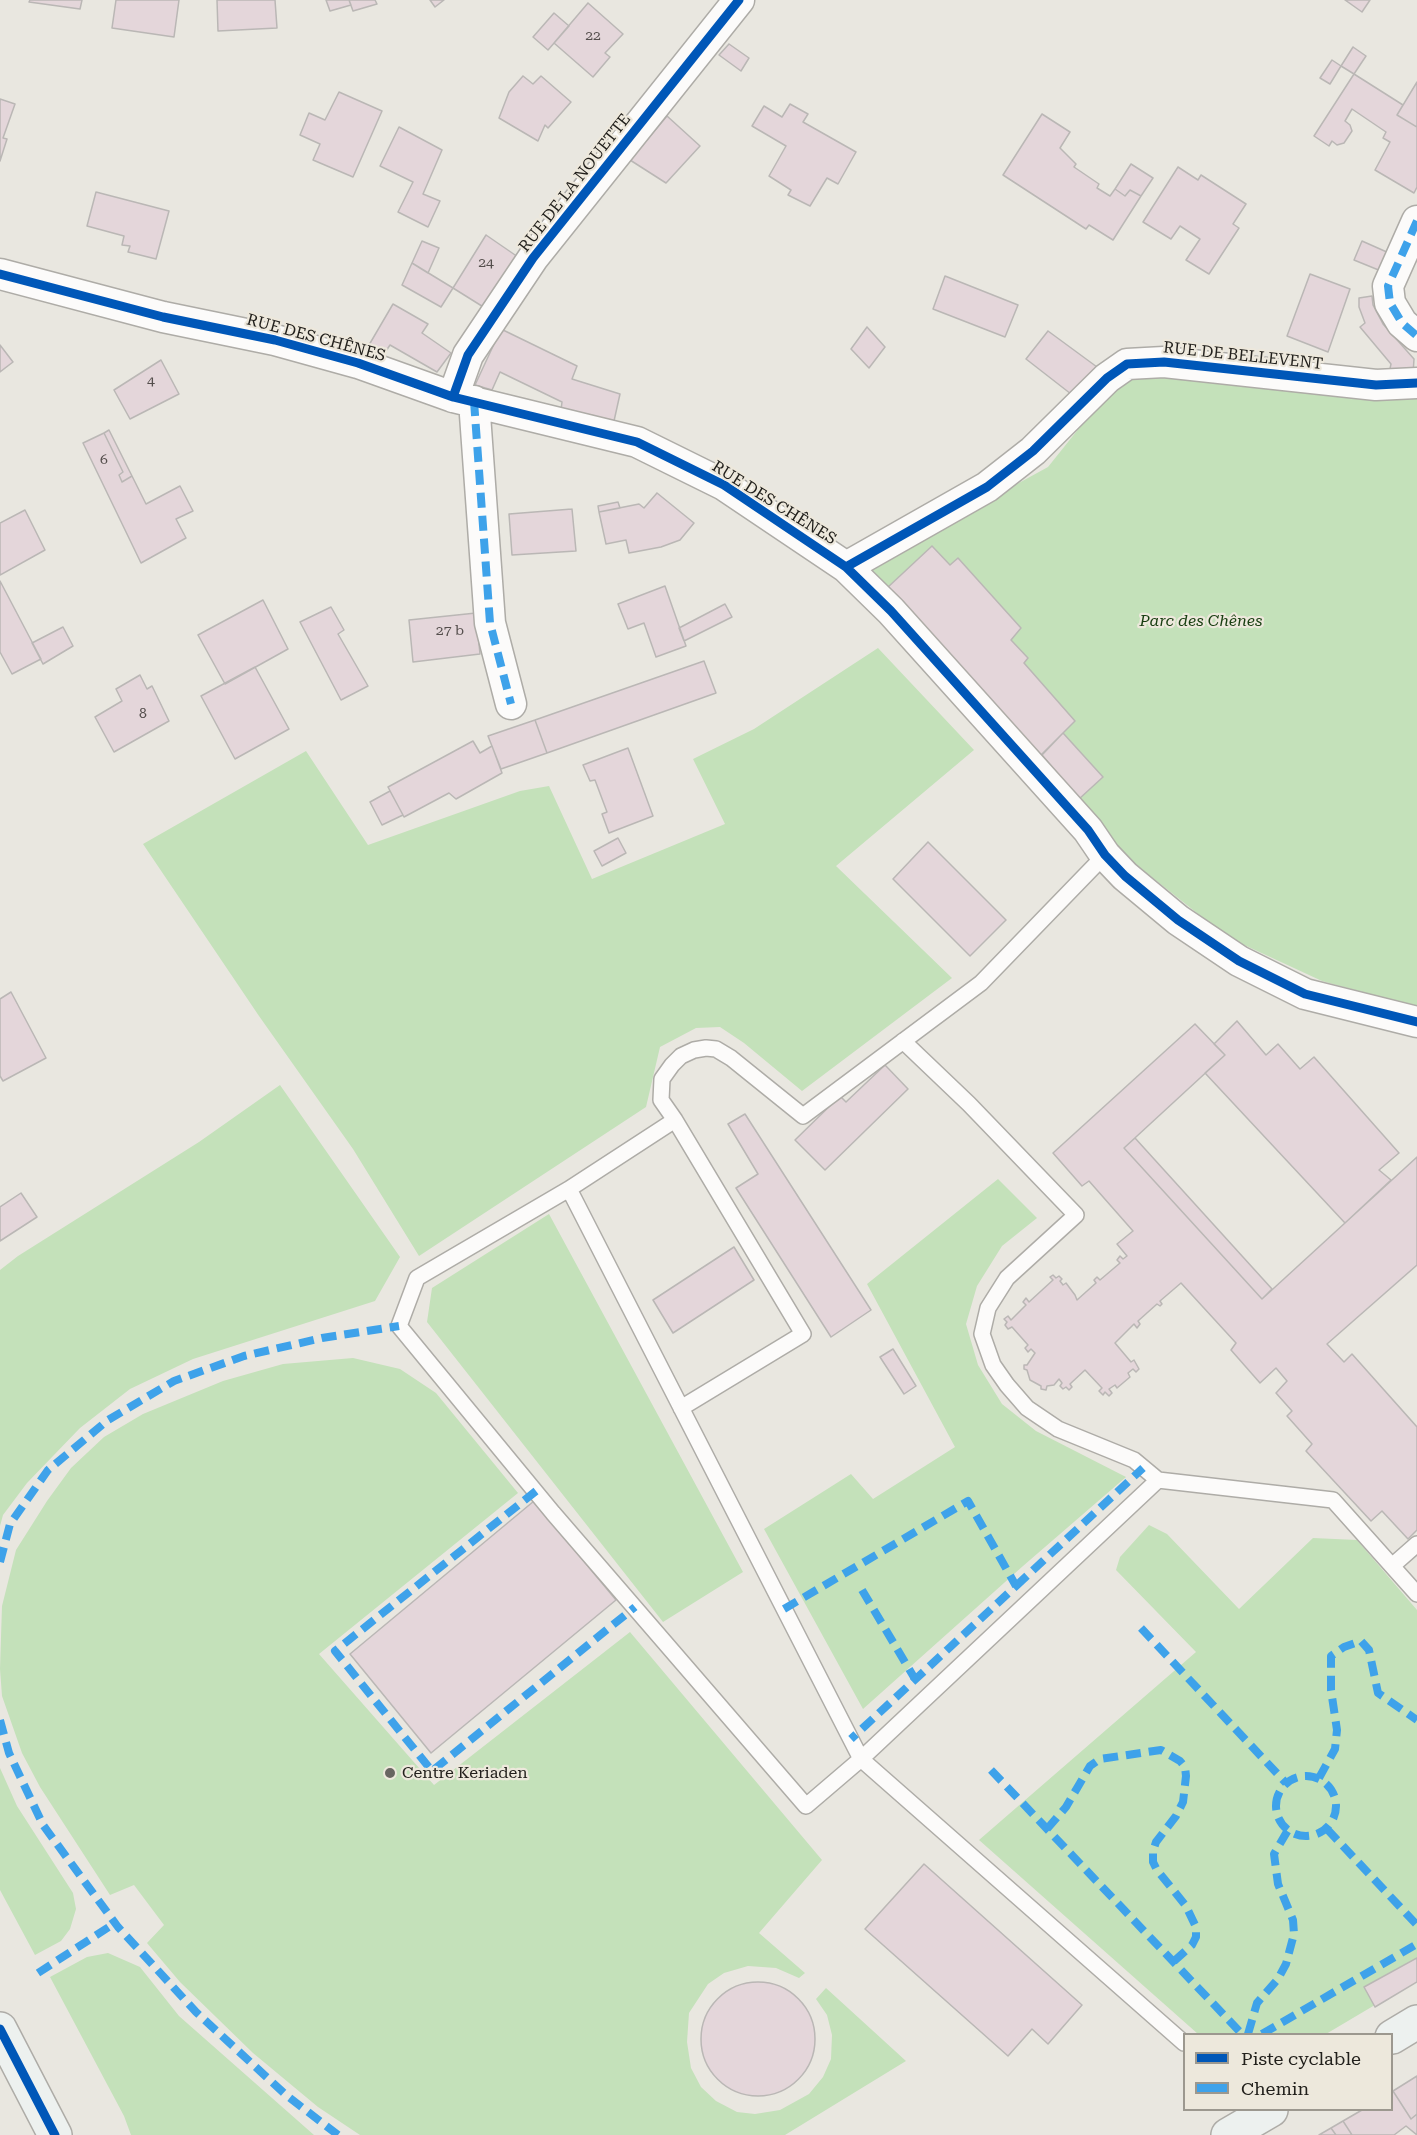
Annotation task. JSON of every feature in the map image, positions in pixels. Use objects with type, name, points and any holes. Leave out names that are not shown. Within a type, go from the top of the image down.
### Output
[{"type":"street","name":"RUE DE LA NOUETTE","points":[[464,399],[468,355],[533,258],[739,0]]},
{"type":"street","points":[[1417,221],[1388,286],[1390,303],[1402,323],[1417,336]]},
{"type":"street","name":"RUE DES CHÊNES","points":[[0,274],[163,317],[276,340],[358,363],[464,399],[637,442],[724,485],[846,567],[891,611],[1080,821],[1105,855],[1125,876],[1178,920],[1239,961],[1305,994],[1417,1022]]},
{"type":"street","name":"RUE DE BELLEVENT","points":[[846,567],[987,487],[1033,451],[1107,378],[1126,364],[1164,362],[1376,385],[1417,383]]},
{"type":"street","points":[[464,399],[490,623],[511,704]]},
{"type":"street","points":[[1393,2036],[1417,2022]]},
{"type":"street","points":[[0,2029],[55,2135]]},
{"type":"street","points":[[1227,2135],[1261,2112]]},
{"type":"lane","points":[[681,1408],[803,1334],[661,1100],[662,1079],[672,1065],[681,1056],[694,1050],[717,1049],[803,1116],[981,983],[1105,855]]},
{"type":"lane","points":[[903,1041],[969,1104],[1076,1215],[1007,1278],[988,1308],[982,1334],[993,1365],[1026,1408],[1058,1429],[1134,1460],[1158,1480],[1333,1500],[1417,1594]]},
{"type":"lane","points":[[675,1120],[569,1189],[417,1278],[399,1326],[561,1521],[806,1806],[861,1759],[1158,1480]]},
{"type":"lane","points":[[569,1189],[861,1759],[1183,2041]]},
{"type":"lane","points":[[1392,1566],[1417,1544]]},
{"type":"green space","name":"Parc des Chênes","points":[[1124,372],[1417,391],[1417,1007],[1322,981],[1227,937],[1099,835],[862,569],[1048,467]]},
{"type":"green space","points":[[878,648],[974,750],[836,866],[952,978],[802,1091],[744,1043],[720,1027],[696,1028],[660,1047],[646,1107],[419,1256],[353,1149],[259,1016],[143,844],[306,751],[368,845],[520,791],[549,786],[592,879],[725,824],[693,759],[754,729]]},
{"type":"green space","points":[[280,1085],[400,1257],[375,1301],[193,1359],[130,1389],[80,1428],[27,1483],[3,1515],[0,1526],[0,1270],[18,1256],[199,1142]]},
{"type":"green space","points":[[998,1179],[1037,1218],[1002,1246],[977,1286],[966,1324],[978,1365],[1002,1404],[1036,1431],[1126,1477],[863,1709],[764,1529],[851,1474],[873,1499],[955,1447],[867,1284]]},
{"type":"green space","points":[[549,1214],[743,1572],[663,1622],[427,1322],[432,1288]]},
{"type":"green space","points":[[353,1358],[400,1369],[436,1393],[518,1493],[319,1654],[434,1785],[630,1632],[822,1860],[759,1933],[805,1973],[799,1978],[776,1968],[748,1966],[724,1973],[708,1984],[689,2013],[687,2042],[691,2068],[701,2087],[716,2101],[737,2112],[755,2114],[780,2110],[809,2094],[823,2077],[831,2059],[832,2035],[827,2015],[816,1999],[826,1988],[906,2061],[785,2135],[360,2135],[318,2107],[253,2053],[180,1982],[147,1943],[164,1925],[134,1885],[110,1895],[40,1787],[22,1753],[2,1696],[0,1669],[2,1606],[16,1550],[71,1468],[104,1437],[143,1414],[223,1381],[283,1364]]},
{"type":"green space","points":[[1149,1525],[1167,1534],[1239,1609],[1313,1538],[1357,1540],[1417,1610],[1417,1980],[1328,2033],[1197,2033],[979,1840],[1196,1652],[1116,1570],[1120,1557]]},
{"type":"green space","points":[[0,1768],[17,1806],[73,1893],[76,1909],[70,1929],[61,1941],[35,1955],[0,1890]]},
{"type":"green space","points":[[108,1953],[140,1967],[179,2016],[314,2135],[131,2135],[124,2116],[50,1977],[87,1957]]},
{"type":"building","points":[[30,0],[82,0],[80,9],[29,2]]},
{"type":"building","points":[[116,0],[179,0],[174,37],[112,28]]},
{"type":"building","points":[[217,0],[275,0],[277,28],[218,31]]},
{"type":"building","points":[[326,0],[349,0],[351,5],[330,11]]},
{"type":"building","points":[[349,0],[375,0],[377,4],[353,11]]},
{"type":"building","points":[[430,0],[444,0],[435,7]]},
{"type":"building","points":[[1345,0],[1370,0],[1362,12]]},
{"type":"building","points":[[588,3],[623,34],[605,53],[610,57],[593,77],[554,43]]},
{"type":"building","points":[[554,13],[569,26],[548,50],[533,37]]},
{"type":"building","points":[[729,44],[749,58],[741,71],[719,55]]},
{"type":"building","points":[[1353,47],[1366,56],[1354,74],[1341,66]]},
{"type":"building","points":[[1332,60],[1341,66],[1330,84],[1320,78]]},
{"type":"building","points":[[1354,74],[1403,105],[1397,115],[1417,127],[1417,187],[1414,193],[1375,170],[1390,142],[1383,138],[1386,132],[1352,109],[1345,121],[1350,125],[1352,131],[1344,143],[1337,145],[1332,141],[1329,146],[1314,136]]},
{"type":"building","points":[[523,76],[533,84],[541,76],[571,102],[548,128],[545,125],[538,141],[499,118],[509,92]]},
{"type":"building","points":[[1417,82],[1417,127],[1397,115]]},
{"type":"building","points":[[339,92],[382,111],[353,177],[313,160],[320,144],[300,135],[309,113],[325,120]]},
{"type":"building","points":[[0,99],[15,104],[3,138],[7,139],[0,161]]},
{"type":"building","points":[[790,104],[808,114],[803,122],[856,152],[838,184],[827,178],[810,206],[788,195],[791,190],[769,176],[786,146],[752,126],[764,106],[782,117]]},
{"type":"building","points":[[1042,114],[1070,132],[1060,148],[1076,164],[1074,167],[1099,184],[1097,188],[1110,196],[1115,189],[1125,196],[1130,190],[1141,196],[1113,240],[1089,225],[1086,229],[1003,175]]},
{"type":"building","points":[[667,116],[700,146],[666,183],[630,160]]},
{"type":"building","points":[[399,127],[442,150],[423,194],[440,201],[428,227],[398,212],[413,182],[380,166]]},
{"type":"building","points":[[1131,164],[1153,178],[1141,196],[1130,190],[1125,196],[1115,189]]},
{"type":"building","points":[[1178,167],[1198,180],[1201,175],[1246,204],[1233,224],[1239,228],[1209,274],[1186,260],[1200,239],[1180,226],[1171,239],[1143,222]]},
{"type":"building","points":[[96,192],[169,211],[156,259],[128,252],[130,246],[122,245],[124,236],[87,226]]},
{"type":"building","points":[[486,235],[518,257],[485,308],[453,288]]},
{"type":"building","points":[[422,241],[439,248],[428,273],[412,263]]},
{"type":"building","points":[[1362,241],[1389,253],[1381,271],[1354,260]]},
{"type":"building","points":[[412,263],[453,288],[441,307],[402,285]]},
{"type":"building","points":[[1310,274],[1350,289],[1328,352],[1287,336]]},
{"type":"building","points":[[945,276],[1018,305],[1005,337],[933,309]]},
{"type":"building","points":[[1372,296],[1373,305],[1383,324],[1414,359],[1413,374],[1388,378],[1391,364],[1360,327],[1365,323],[1359,307],[1359,298]]},
{"type":"building","points":[[393,304],[428,324],[422,333],[451,353],[437,372],[390,345],[384,354],[369,345]]},
{"type":"building","points":[[867,327],[885,347],[869,368],[851,349]]},
{"type":"building","points":[[501,329],[577,366],[572,379],[620,394],[614,421],[561,410],[562,402],[500,372],[492,390],[475,385]]},
{"type":"building","points":[[1048,331],[1097,367],[1071,394],[1026,359]]},
{"type":"building","points":[[0,345],[13,362],[0,372]]},
{"type":"building","points":[[161,360],[179,394],[130,419],[114,390]]},
{"type":"building","points":[[109,430],[132,476],[122,482],[119,475],[123,472],[104,433]]},
{"type":"building","points":[[104,433],[123,472],[119,475],[122,482],[132,476],[146,504],[180,486],[193,511],[176,519],[186,538],[141,563],[83,443]]},
{"type":"building","points":[[657,493],[694,523],[680,540],[661,547],[629,553],[626,540],[606,544],[599,512],[639,504],[644,508]]},
{"type":"building","points":[[618,502],[620,508],[599,512],[598,506]]},
{"type":"building","points":[[572,509],[576,551],[512,555],[509,514]]},
{"type":"building","points":[[25,510],[45,550],[0,575],[0,523]]},
{"type":"building","points":[[932,546],[950,565],[958,558],[1021,628],[1011,640],[1028,658],[1024,663],[1075,721],[1041,755],[887,588]]},
{"type":"building","points":[[0,581],[41,659],[12,674],[0,652]]},
{"type":"building","points":[[665,586],[686,646],[656,657],[644,623],[628,629],[618,604]]},
{"type":"building","points":[[263,600],[288,649],[225,684],[198,635]]},
{"type":"building","points":[[725,604],[732,617],[684,641],[679,628]]},
{"type":"building","points":[[331,607],[344,630],[338,634],[368,686],[341,700],[300,622]]},
{"type":"building","points":[[476,613],[480,654],[413,662],[409,620]]},
{"type":"building","points":[[63,627],[73,646],[43,664],[32,643]]},
{"type":"building","points":[[704,661],[716,693],[547,753],[535,720]]},
{"type":"building","points":[[255,667],[289,729],[235,759],[201,696]]},
{"type":"building","points":[[140,675],[147,689],[152,686],[169,721],[114,752],[95,717],[122,701],[116,689]]},
{"type":"building","points":[[535,720],[547,753],[501,769],[488,736]]},
{"type":"building","points":[[1063,733],[1103,777],[1079,799],[1042,755]]},
{"type":"building","points":[[473,741],[480,753],[492,746],[502,773],[456,799],[449,793],[404,817],[388,787]]},
{"type":"building","points":[[628,748],[653,816],[609,833],[602,814],[607,812],[595,780],[590,781],[583,765]]},
{"type":"building","points":[[390,791],[403,815],[382,825],[370,802]]},
{"type":"building","points":[[618,838],[626,853],[602,866],[594,851]]},
{"type":"building","points":[[928,842],[1006,920],[970,956],[893,879]]},
{"type":"building","points":[[11,992],[46,1058],[3,1081],[0,1076],[0,999]]},
{"type":"building","points":[[1237,1021],[1266,1055],[1278,1044],[1300,1069],[1314,1057],[1399,1153],[1379,1170],[1391,1180],[1345,1223],[1205,1073],[1225,1055],[1214,1044]]},
{"type":"building","points":[[1195,1024],[1225,1055],[1124,1148],[1262,1299],[1417,1157],[1417,1265],[1327,1344],[1344,1362],[1352,1354],[1417,1427],[1417,1530],[1408,1539],[1382,1511],[1371,1521],[1306,1451],[1312,1444],[1287,1416],[1292,1411],[1276,1393],[1287,1381],[1276,1368],[1260,1383],[1231,1350],[1236,1343],[1181,1283],[1160,1301],[1162,1304],[1160,1306],[1157,1304],[1138,1321],[1140,1324],[1137,1328],[1134,1324],[1115,1343],[1131,1362],[1134,1360],[1139,1369],[1136,1372],[1133,1369],[1128,1373],[1130,1377],[1117,1388],[1115,1385],[1109,1389],[1112,1393],[1109,1396],[1099,1391],[1102,1388],[1085,1370],[1070,1384],[1072,1387],[1069,1390],[1060,1386],[1062,1383],[1059,1379],[1054,1385],[1047,1386],[1046,1390],[1041,1389],[1041,1386],[1030,1380],[1027,1370],[1024,1369],[1024,1365],[1027,1365],[1035,1353],[1031,1349],[1028,1352],[1025,1348],[1028,1345],[1012,1327],[1008,1329],[1005,1325],[1007,1322],[1004,1319],[1008,1316],[1011,1320],[1026,1305],[1023,1302],[1026,1298],[1029,1302],[1053,1280],[1050,1277],[1053,1275],[1062,1279],[1060,1281],[1063,1285],[1066,1283],[1077,1300],[1096,1283],[1094,1280],[1097,1277],[1100,1280],[1120,1263],[1117,1260],[1120,1256],[1123,1259],[1127,1256],[1117,1244],[1133,1231],[1089,1181],[1082,1186],[1053,1153]]},
{"type":"building","points":[[885,1065],[908,1089],[825,1170],[795,1140],[840,1096],[846,1102]]},
{"type":"building","points":[[745,1114],[871,1310],[831,1337],[736,1188],[758,1174],[728,1124]]},
{"type":"building","points":[[1135,1138],[1272,1289],[1262,1299],[1124,1148]]},
{"type":"building","points":[[21,1193],[37,1217],[0,1241],[0,1207]]},
{"type":"building","points":[[734,1247],[754,1280],[673,1333],[653,1300]]},
{"type":"building","points":[[893,1349],[916,1386],[904,1394],[880,1357]]},
{"type":"building","points":[[534,1501],[616,1600],[431,1753],[350,1654]]},
{"type":"building","points":[[924,1864],[1082,2005],[1048,2044],[1032,2029],[1008,2056],[865,1929]]},
{"type":"building","points":[[1417,1958],[1417,1982],[1375,2007],[1364,1987]]},
{"type":"building","points":[[758,1982],[780,1987],[798,1999],[810,2017],[815,2039],[810,2061],[798,2079],[780,2091],[758,2096],[736,2091],[718,2079],[706,2061],[701,2039],[706,2017],[718,1999],[736,1987]]},
{"type":"building","points":[[1417,2076],[1417,2114],[1411,2119],[1393,2091]]},
{"type":"building","points":[[1393,2091],[1411,2119],[1417,2114],[1417,2135],[1406,2126],[1394,2135],[1352,2135],[1343,2121],[1360,2111],[1393,2111]]},
{"type":"building","points":[[1343,2121],[1352,2135],[1336,2135],[1331,2128]]},
{"type":"building","points":[[1331,2128],[1336,2135],[1319,2135]]},
{"type":"marked path","points":[[1417,221],[1388,286],[1390,303],[1402,323],[1417,336]]},
{"type":"marked path","points":[[474,401],[490,623],[511,704]]},
{"type":"marked path","points":[[0,1562],[10,1524],[48,1470],[108,1420],[174,1381],[244,1356],[322,1338],[399,1326]]},
{"type":"marked path","points":[[1016,1586],[1143,1468]]},
{"type":"marked path","points":[[536,1491],[335,1651],[432,1771],[635,1607]]},
{"type":"marked path","points":[[784,1609],[968,1501],[1016,1586],[851,1739]]},
{"type":"marked path","points":[[862,1590],[915,1679]]},
{"type":"marked path","points":[[1141,1628],[1286,1783]]},
{"type":"marked path","points":[[1319,1778],[1335,1749],[1337,1730],[1331,1690],[1331,1656],[1344,1647],[1361,1641],[1369,1650],[1378,1693],[1417,1720]]},
{"type":"marked path","points":[[0,1720],[9,1753],[43,1825],[118,1927],[196,2012],[286,2095],[338,2135]]},
{"type":"marked path","points":[[1047,1829],[1066,1807],[1090,1766],[1100,1759],[1161,1750],[1180,1761],[1185,1767],[1186,1776],[1183,1802],[1176,1816],[1156,1842],[1153,1851],[1153,1862],[1157,1870],[1186,1906],[1196,1927],[1196,1937],[1192,1945],[1173,1962]]},
{"type":"marked path","points":[[991,1770],[1241,2033]]},
{"type":"marked path","points":[[1300,1776],[1312,1776],[1328,1784],[1334,1794],[1336,1806],[1334,1818],[1328,1828],[1312,1836],[1300,1836],[1284,1828],[1276,1812],[1276,1800],[1284,1784],[1300,1776]]},
{"type":"marked path","points":[[1327,1829],[1417,1925]]},
{"type":"marked path","points":[[1248,2033],[1257,2003],[1278,1979],[1286,1964],[1294,1934],[1293,1920],[1278,1884],[1274,1854],[1288,1830]]},
{"type":"marked path","points":[[38,1973],[115,1923]]},
{"type":"marked path","points":[[1264,2033],[1417,1944]]},
{"type":"cycle path","points":[[453,397],[468,355],[533,258],[739,0]]},
{"type":"cycle path","points":[[0,274],[163,317],[275,340],[358,363],[453,397],[637,442],[724,485],[846,567],[891,611],[1088,830],[1105,855],[1125,876],[1178,920],[1239,961],[1305,994],[1417,1022]]},
{"type":"cycle path","points":[[846,567],[987,487],[1033,451],[1107,378],[1127,364],[1164,362],[1376,385],[1417,383]]},
{"type":"cycle path","points":[[0,2029],[55,2135]]},
{"type":"place","name":"Centre Keriaden","points":[[390,1773]]}]
